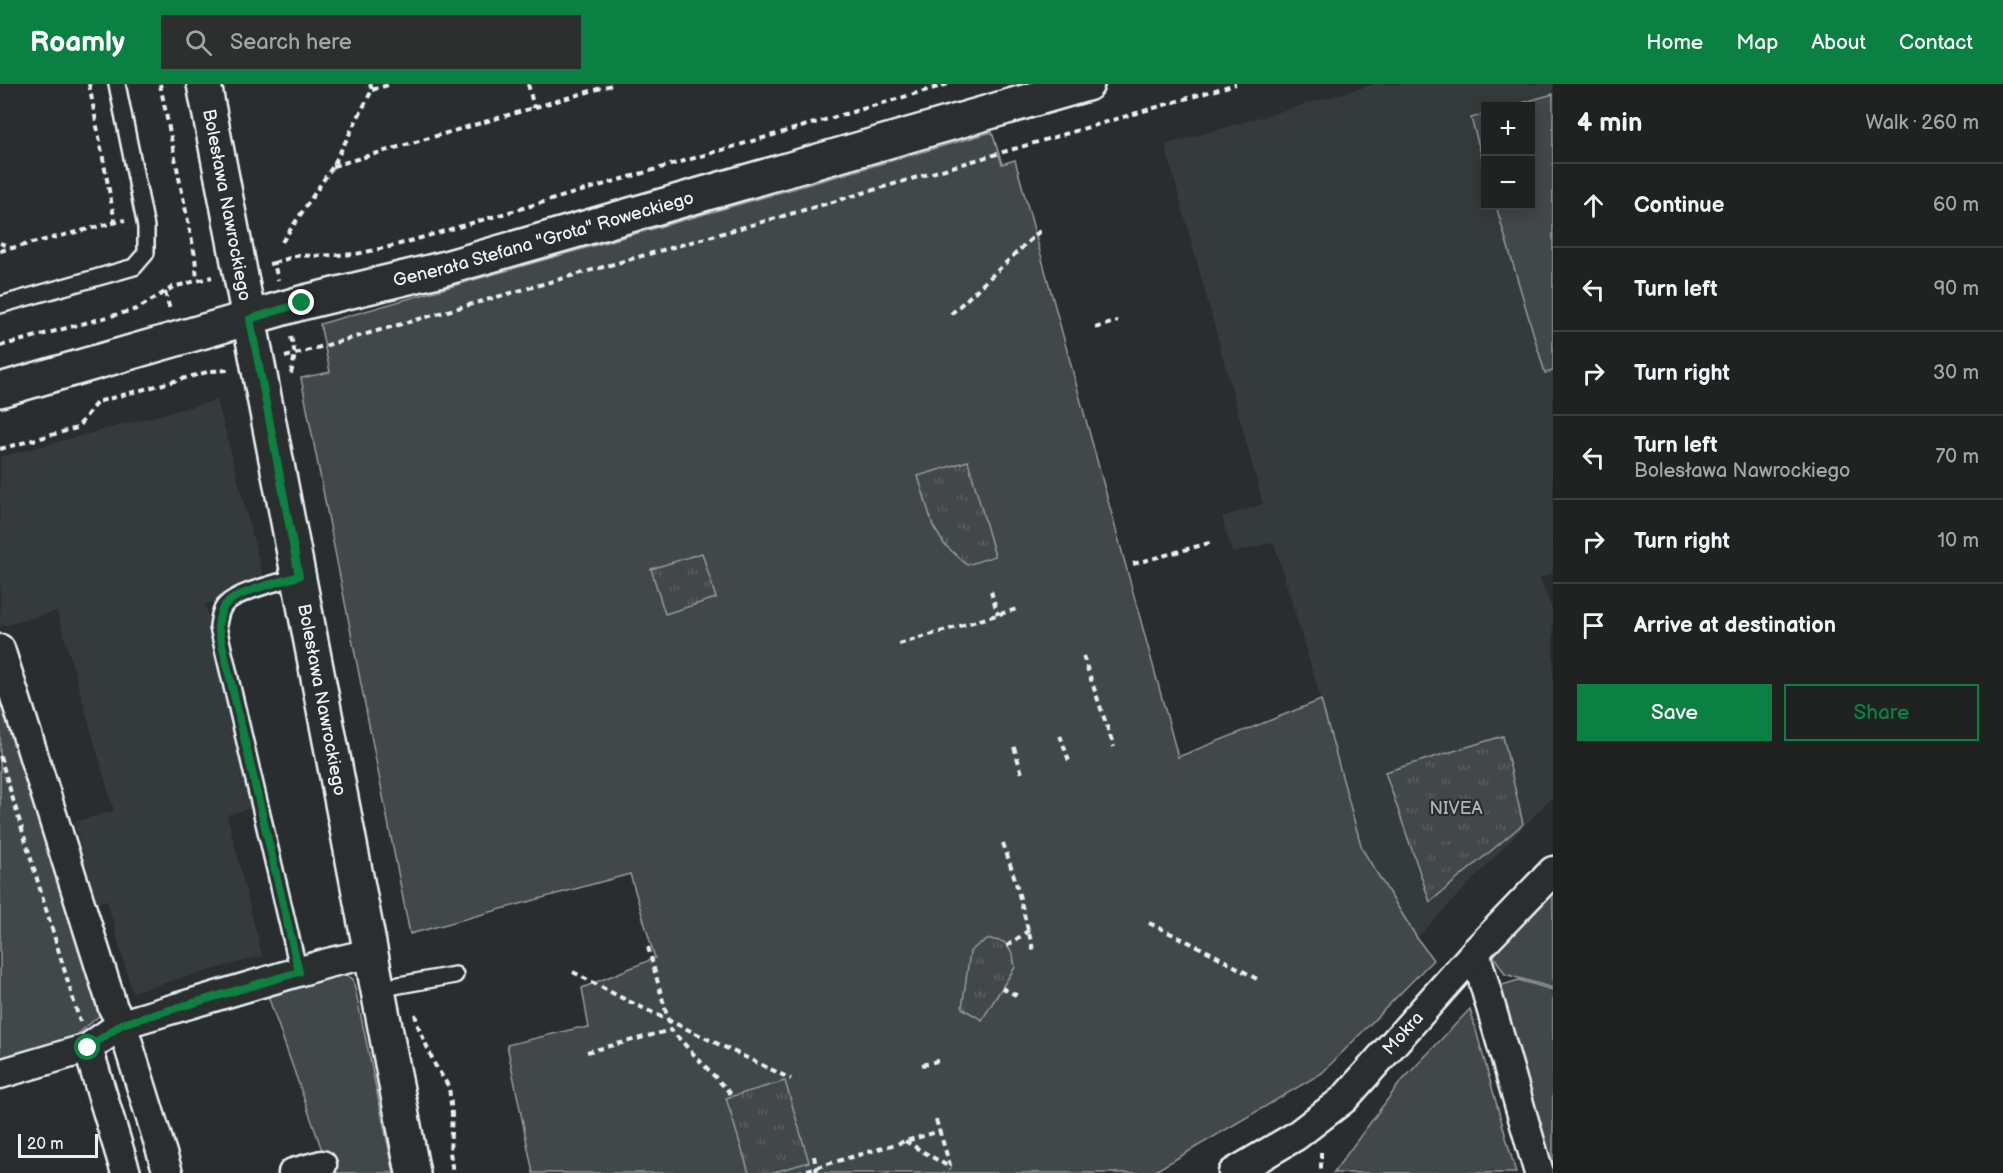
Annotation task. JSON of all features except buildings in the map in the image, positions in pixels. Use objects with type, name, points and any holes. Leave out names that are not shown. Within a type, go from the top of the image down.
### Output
[{"type":"street","name":"Bolesława Nawrockiego","points":[[204,84],[371,953],[393,986],[413,1173]]},
{"type":"street","name":"Generała Stefana \"Grota\" Roweckiego","points":[[0,390],[361,288],[453,266],[1087,84]]},
{"type":"street","points":[[0,649],[113,1008],[122,1024],[168,1173]]},
{"type":"street","name":"Mokra","points":[[1233,1173],[1296,1136],[1344,1099],[1475,952],[1553,871]]},
{"type":"street","points":[[1475,952],[1539,1173]]},
{"type":"street","points":[[0,1074],[88,1048],[122,1024],[371,953]]},
{"type":"street","points":[[88,1048],[126,1173]]},
{"type":"street","points":[[293,1173],[322,1165]]},
{"type":"lane","points":[[0,305],[134,267],[146,253],[146,227],[117,84]]},
{"type":"lane","points":[[299,576],[239,595],[226,604],[219,615],[218,627],[299,972]]},
{"type":"lane","points":[[393,986],[455,975]]},
{"type":"path","points":[[89,84],[115,222]]},
{"type":"path","points":[[0,346],[137,309],[173,287],[197,280],[195,256],[160,84]]},
{"type":"path","points":[[282,242],[333,166],[372,90],[370,84]]},
{"type":"path","points":[[372,90],[392,84]]},
{"type":"path","points":[[528,84],[534,108]]},
{"type":"path","points":[[333,166],[615,84]]},
{"type":"path","points":[[274,263],[299,255],[346,255],[393,246],[948,84]]},
{"type":"path","points":[[0,449],[77,428],[97,402],[211,371],[236,370],[259,364],[829,203],[1236,84]]},
{"type":"path","points":[[0,250],[144,216]]},
{"type":"path","points":[[951,314],[1042,229]]},
{"type":"path","points":[[0,243],[11,248]]},
{"type":"path","points":[[1095,328],[1118,321]]},
{"type":"path","points":[[1133,564],[1213,542]]},
{"type":"path","points":[[991,591],[998,615]]},
{"type":"path","points":[[899,644],[1017,609]]},
{"type":"path","points":[[1083,656],[1113,747]]},
{"type":"path","points":[[1059,735],[1069,762]]},
{"type":"path","points":[[1014,747],[1023,777]]},
{"type":"path","points":[[0,756],[88,1048]]},
{"type":"path","points":[[1003,843],[1034,953]]},
{"type":"path","points":[[1149,923],[1211,953],[1257,979]]},
{"type":"path","points":[[1007,945],[1029,930]]},
{"type":"path","points":[[648,947],[671,1030],[733,1096]]},
{"type":"path","points":[[573,972],[791,1079]]},
{"type":"path","points":[[393,986],[418,1026],[435,1065],[448,1087],[452,1114],[450,1152],[453,1173]]},
{"type":"path","points":[[1002,988],[1018,996]]},
{"type":"path","points":[[587,1052],[671,1030]]},
{"type":"path","points":[[922,1065],[941,1060]]},
{"type":"path","points":[[904,1141],[951,1168],[936,1120]]},
{"type":"path","points":[[797,1173],[816,1170],[940,1131]]},
{"type":"path","points":[[1321,1150],[1321,1173]]},
{"type":"path","points":[[814,1156],[816,1170]]},
{"type":"shaded area","points":[[1375,84],[1553,84],[1553,573],[1540,578],[1553,612],[1553,796],[1417,938],[1362,849],[1274,542],[1232,553],[1222,517],[1263,504],[1165,145]]},
{"type":"shaded area","points":[[217,400],[264,580],[205,605],[261,805],[227,815],[262,956],[132,992],[107,900],[97,903],[74,822],[114,811],[57,611],[0,627],[0,457]]},
{"type":"green space","points":[[1553,94],[1553,371],[1545,373],[1497,210],[1535,210],[1535,102],[1525,102]]},
{"type":"green space","points":[[1481,115],[1481,154],[1471,118]]},
{"type":"green space","points":[[992,132],[1002,164],[1015,160],[1178,757],[1321,700],[1362,849],[1433,960],[1322,1073],[1152,1173],[533,1173],[507,1045],[578,1028],[589,1028],[582,988],[655,958],[630,874],[410,934],[301,378],[330,372],[320,324]]},
{"type":"green space","points":[[968,461],[995,556],[967,565],[944,544],[933,526],[918,476]]},
{"type":"green space","points":[[702,553],[716,598],[665,614],[651,569]]},
{"type":"green space","points":[[0,690],[100,1015],[73,1038],[0,1062]]},
{"type":"green space","name":"NIVEA","points":[[1503,736],[1523,824],[1430,902],[1385,772]]},
{"type":"green space","points":[[1553,890],[1553,988],[1505,974],[1492,953]]},
{"type":"green space","points":[[990,939],[1004,942],[1013,954],[1015,967],[982,1020],[962,1008],[970,952],[979,944]]},
{"type":"green space","points":[[341,972],[353,979],[394,1173],[330,1173],[268,996]]},
{"type":"green space","points":[[1519,980],[1553,990],[1553,1173],[1499,986]]},
{"type":"green space","points":[[1470,1009],[1516,1173],[1333,1173],[1399,1084]]},
{"type":"green space","points":[[785,1081],[809,1162],[771,1173],[749,1173],[726,1098]]},
{"type":"route","points":[[88,1048],[122,1024],[299,972],[218,627],[219,615],[226,604],[239,595],[299,576],[250,319],[302,303]]}]
